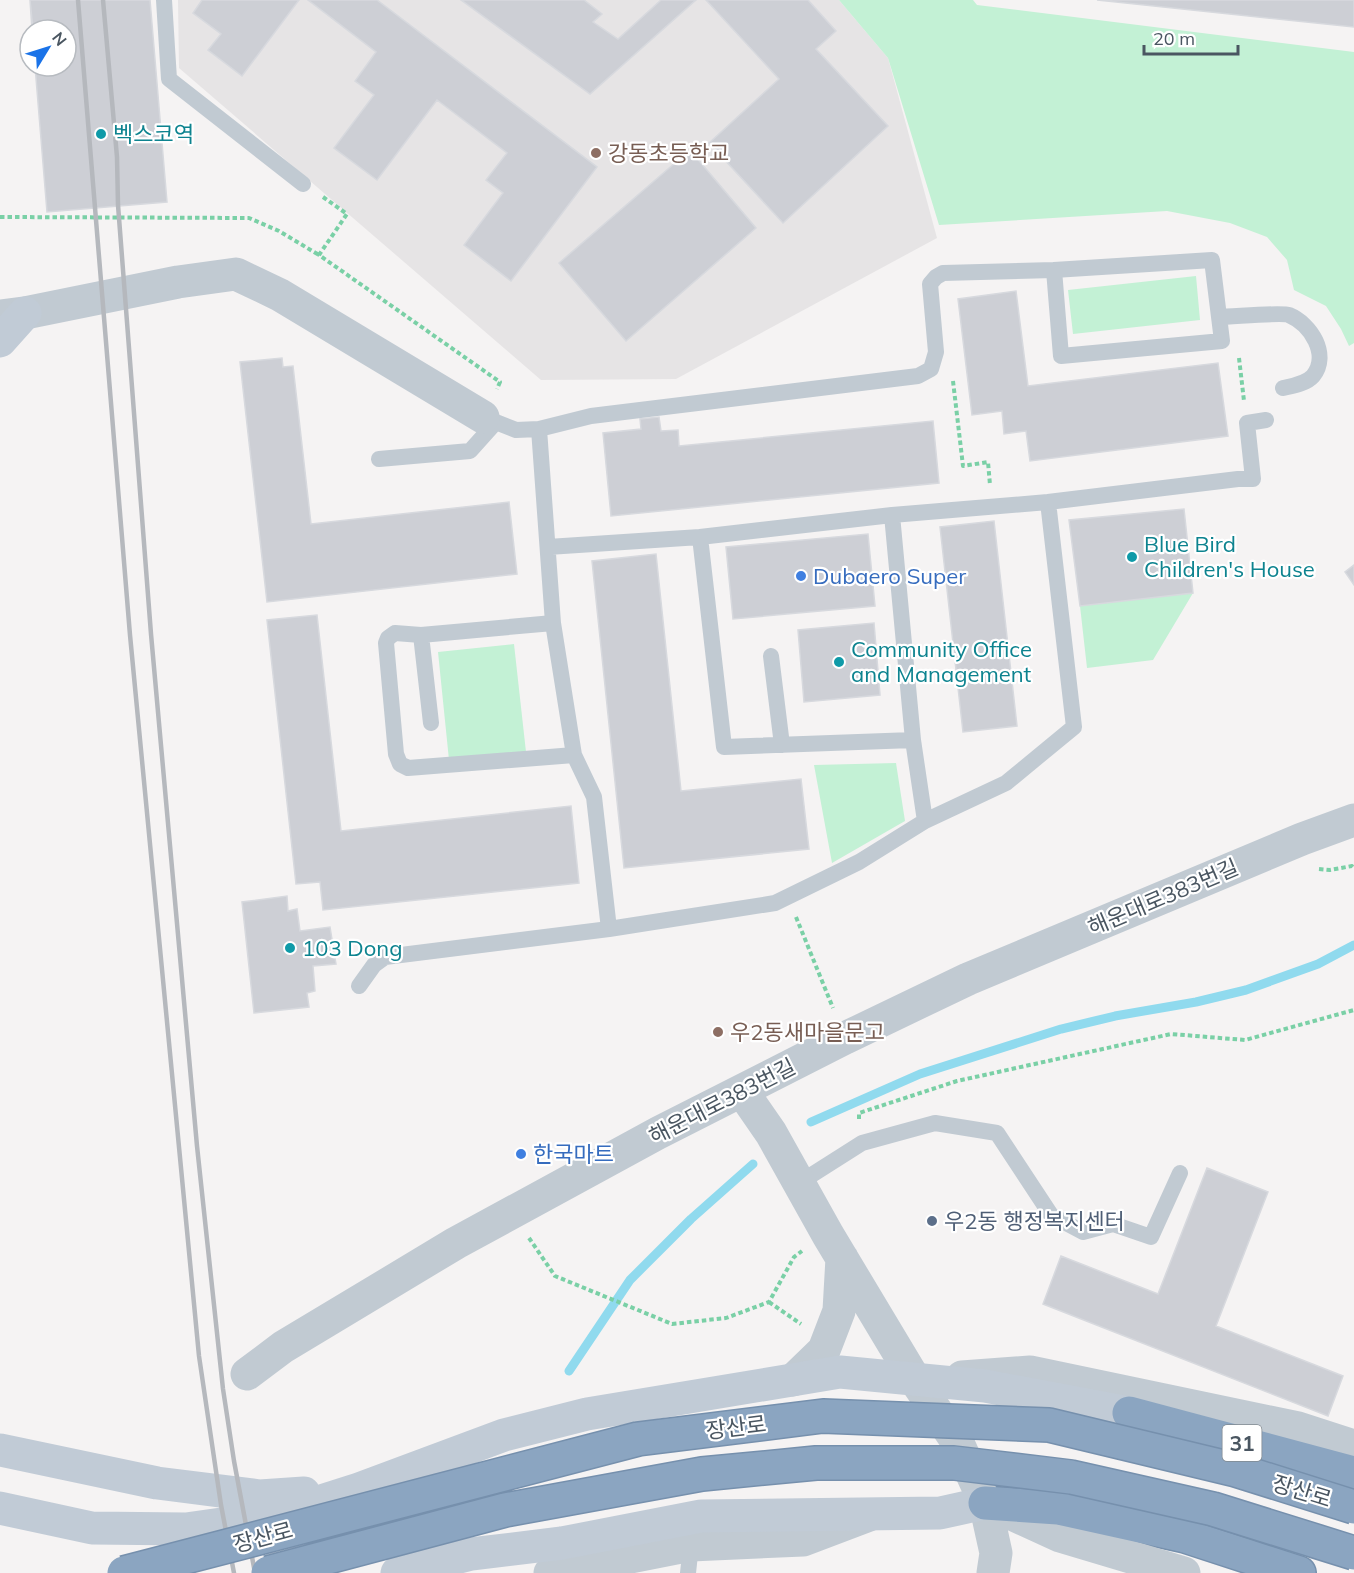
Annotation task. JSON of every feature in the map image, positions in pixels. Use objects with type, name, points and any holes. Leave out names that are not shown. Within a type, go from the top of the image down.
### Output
[{"type":"highway","name":"31","points":[[1129,1413],[1354,1473]]},
{"type":"highway","name":"장산로","points":[[124,1573],[638,1439],[823,1416],[1049,1425],[1236,1470],[1354,1507]]},
{"type":"highway","name":"장산로","points":[[268,1573],[505,1510],[702,1474],[816,1463],[954,1463],[1071,1477],[1213,1509],[1354,1553]]},
{"type":"highway","points":[[985,1503],[1058,1508],[1185,1536],[1299,1573]]},
{"type":"main road","points":[[0,341],[12,315]]},
{"type":"main road","name":"31","points":[[0,1508],[92,1528],[186,1529],[271,1517],[359,1489],[504,1435],[577,1417],[840,1372],[985,1386],[1129,1413]]},
{"type":"main road","points":[[0,1450],[157,1484],[260,1496],[359,1489]]},
{"type":"main road","points":[[397,1573],[471,1554],[562,1543],[701,1516],[940,1513],[985,1503]]},
{"type":"main road","points":[[466,1573],[562,1543]]},
{"type":"street","points":[[12,315],[178,282],[236,273],[280,295],[490,419]]},
{"type":"street","name":"해운대로383번길","points":[[247,1374],[283,1347],[456,1243],[658,1133],[845,1038],[968,979],[1302,839],[1354,820]]},
{"type":"street","points":[[741,1091],[771,1133],[915,1380],[958,1443],[985,1503],[996,1553],[993,1573]]},
{"type":"street","points":[[793,1380],[824,1350],[839,1311],[835,1246]]},
{"type":"street","points":[[915,1380],[1030,1372],[1298,1428],[1354,1446]]},
{"type":"street","points":[[985,1503],[1060,1536],[1184,1573]]},
{"type":"street","points":[[550,1573],[690,1559],[803,1540],[874,1513]]},
{"type":"lane","points":[[164,0],[169,79],[303,184]]},
{"type":"lane","points":[[379,459],[470,452],[490,419],[516,430],[539,429],[591,416],[918,376],[931,369],[936,352],[930,284],[943,273],[1054,270],[1212,260],[1222,341],[1061,356],[1054,270]]},
{"type":"lane","points":[[1219,317],[1288,314],[1306,325],[1316,340],[1320,361],[1312,377],[1295,386],[1282,387]]},
{"type":"lane","points":[[548,547],[700,537],[892,515],[1048,502],[1253,479],[1247,423],[1266,420]]},
{"type":"lane","points":[[539,429],[554,623],[574,755],[594,797],[609,929]]},
{"type":"lane","points":[[359,986],[374,965],[385,957],[609,929],[776,903],[860,862],[925,821],[1006,783],[1074,727],[1048,502]]},
{"type":"lane","points":[[892,515],[913,740],[925,821]]},
{"type":"lane","points":[[700,537],[724,747],[913,740]]},
{"type":"lane","points":[[554,623],[421,635],[394,633],[386,643],[396,754],[400,764],[408,768],[574,755]]},
{"type":"lane","points":[[421,635],[431,723]]},
{"type":"lane","points":[[771,656],[782,745]]},
{"type":"lane","points":[[799,1183],[862,1143],[935,1123],[997,1133],[1051,1215],[1083,1232],[1113,1224],[1151,1237],[1180,1173]]},
{"type":"path","points":[[303,184],[346,214],[319,255]]},
{"type":"path","points":[[0,218],[249,218],[279,231],[319,255],[500,382],[490,419]]},
{"type":"path","points":[[1222,341],[1224,360],[1239,358],[1247,423]]},
{"type":"path","points":[[931,369],[952,378],[963,466],[988,462],[992,506]]},
{"type":"path","points":[[788,897],[845,1038]]},
{"type":"path","points":[[862,1143],[859,1113],[957,1081],[1171,1034],[1245,1040],[1354,1010]]},
{"type":"path","points":[[512,1213],[555,1276],[672,1324],[726,1318],[769,1302],[794,1257],[835,1246]]},
{"type":"shaded area","name":"강동초등학교","points":[[178,0],[839,0],[888,58],[937,238],[676,379],[541,380],[179,68]]},
{"type":"green space","points":[[839,0],[973,0],[977,5],[1354,52],[1354,343],[1349,346],[1326,306],[1294,290],[1287,260],[1267,237],[1230,223],[1167,211],[939,225],[888,58]]},
{"type":"green space","points":[[1196,276],[1200,320],[1073,334],[1068,290]]},
{"type":"green space","points":[[1193,593],[1153,660],[1087,668],[1080,606]]},
{"type":"green space","points":[[514,644],[526,752],[449,760],[438,652]]},
{"type":"green space","points":[[896,763],[905,821],[832,863],[814,765]]},
{"type":"building","name":"벡스코역","points":[[30,0],[150,0],[167,202],[47,212],[36,78],[78,78],[78,18],[31,18]]},
{"type":"building","name":"벡스코역","points":[[30,0],[150,0],[167,202],[47,212],[36,78],[78,78],[78,18],[32,18]]},
{"type":"building","points":[[202,0],[299,0],[242,76],[208,50],[221,34],[193,13]]},
{"type":"building","points":[[308,0],[377,0],[597,167],[511,281],[464,245],[503,193],[486,180],[507,153],[437,100],[377,180],[334,148],[374,95],[355,81],[376,52]]},
{"type":"building","points":[[461,0],[584,0],[602,14],[593,22],[618,39],[661,0],[696,0],[590,94]]},
{"type":"building","points":[[706,0],[808,0],[836,31],[816,49],[888,126],[783,223],[709,143],[779,79]]},
{"type":"building","points":[[1097,0],[1354,0],[1354,27]]},
{"type":"building","points":[[690,150],[756,228],[626,341],[559,263]]},
{"type":"building","points":[[1016,291],[1028,386],[1218,363],[1228,436],[1030,461],[1026,431],[1004,434],[1002,411],[972,415],[958,299]]},
{"type":"building","points":[[282,358],[283,367],[293,366],[311,524],[509,502],[517,574],[267,602],[240,362]]},
{"type":"building","points":[[659,417],[661,431],[678,430],[679,446],[933,421],[939,483],[611,516],[603,433],[641,429],[640,419]]},
{"type":"building","name":"Blue Bird Children's House","points":[[1184,509],[1193,593],[1080,606],[1069,520]]},
{"type":"building","points":[[994,521],[1017,726],[963,732],[940,527]]},
{"type":"building","name":"Dubaero Super","points":[[868,534],[875,606],[733,619],[726,547]]},
{"type":"building","points":[[656,554],[681,791],[801,779],[809,849],[624,868],[592,561]]},
{"type":"building","points":[[1354,565],[1354,585],[1345,572]]},
{"type":"building","points":[[317,615],[341,831],[571,806],[579,883],[323,910],[320,882],[296,884],[267,620]]},
{"type":"building","name":"Community Office and Management","points":[[874,623],[880,695],[804,702],[798,630]]},
{"type":"building","name":"103 Dong","points":[[287,896],[288,911],[297,909],[300,931],[330,927],[336,964],[313,966],[315,991],[307,993],[309,1007],[254,1013],[242,902]]},
{"type":"building","points":[[1207,1168],[1268,1192],[1216,1326],[1343,1376],[1328,1416],[1043,1304],[1061,1256],[1158,1294]]},
{"type":"waterway","points":[[811,1122],[920,1074],[1061,1029],[1246,990],[1318,964],[1354,945]]},
{"type":"waterway","points":[[569,1371],[630,1280],[691,1219],[753,1164]]},
{"type":"railway","points":[[78,0],[130,635],[199,1356],[221,1505],[234,1573]]},
{"type":"railway","points":[[103,0],[117,157],[118,205],[151,634],[197,1146],[223,1389],[255,1573]]},
{"type":"place","name":"벡스코역","points":[[101,134]]},
{"type":"place","name":"강동초등학교","points":[[596,153]]},
{"type":"place","name":"Blue Bird Children's House","points":[[1132,557]]},
{"type":"place","name":"Dubaero Super","points":[[801,576]]},
{"type":"place","name":"Community Office and Management","points":[[839,662]]},
{"type":"place","name":"103 Dong","points":[[290,948]]},
{"type":"place","name":"우2동새마을문고","points":[[718,1032]]},
{"type":"place","name":"한국마트","points":[[521,1154]]},
{"type":"place","name":"우2동 행정복지센터","points":[[932,1221]]}]
